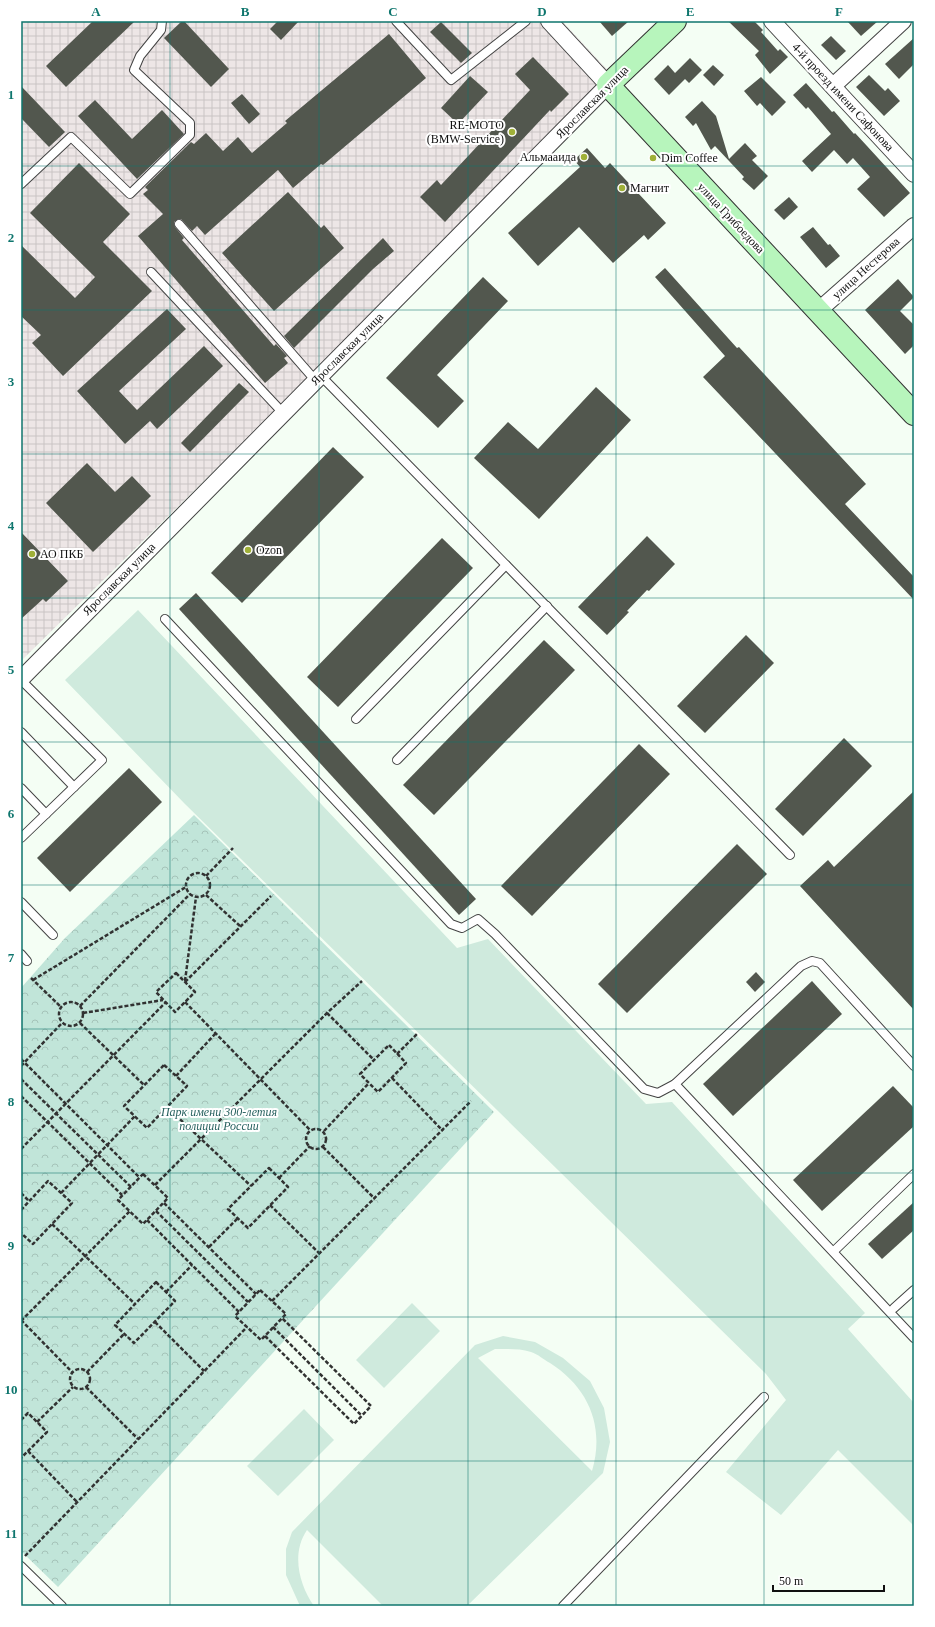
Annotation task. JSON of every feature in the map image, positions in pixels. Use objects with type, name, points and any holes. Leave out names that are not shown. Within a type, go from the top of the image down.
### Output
[{"type":"street","name":"улица Грибоедова","points":[[549,21],[914,414]]},
{"type":"street","name":"Ярославская улица","points":[[21,679],[608,85],[675,21]]},
{"type":"street","name":"4-й проезд имени Сафонова","points":[[772,21],[914,174]]},
{"type":"street","points":[[833,86],[903,21]]},
{"type":"street","name":"улица Нестерова","points":[[818,311],[914,226]]},
{"type":"lane","points":[[21,184],[71,137],[130,194],[190,135],[190,123],[134,70],[140,56],[161,30],[162,21]]},
{"type":"lane","points":[[396,21],[451,80],[526,21]]},
{"type":"lane","points":[[179,224],[318,378],[547,606],[790,855]]},
{"type":"lane","points":[[151,272],[283,413]]},
{"type":"lane","points":[[356,719],[506,565]]},
{"type":"lane","points":[[397,760],[547,606]]},
{"type":"lane","points":[[165,619],[451,924],[462,928],[478,919],[495,934],[644,1089],[658,1092],[675,1084],[801,966],[812,961],[820,963],[914,1066]]},
{"type":"lane","points":[[21,679],[102,760],[21,838]]},
{"type":"lane","points":[[21,732],[74,787]]},
{"type":"lane","points":[[21,788],[46,814]]},
{"type":"lane","points":[[21,902],[53,935]]},
{"type":"lane","points":[[21,954],[28,961]]},
{"type":"lane","points":[[675,1084],[834,1251],[914,1338]]},
{"type":"lane","points":[[834,1251],[914,1174]]},
{"type":"lane","points":[[894,1308],[914,1290]]},
{"type":"lane","points":[[563,1606],[764,1397]]},
{"type":"lane","points":[[21,1566],[62,1606]]},
{"type":"path","points":[[206,876],[233,848]]},
{"type":"path","points":[[197,872],[204,873],[206,876],[209,878],[211,885],[206,894],[196,897],[190,894],[186,887],[187,878],[191,874],[197,872]]},
{"type":"path","points":[[61,1007],[32,979],[186,887]]},
{"type":"path","points":[[80,1006],[190,894]]},
{"type":"path","points":[[206,894],[240,926]]},
{"type":"path","points":[[185,982],[271,896]]},
{"type":"path","points":[[185,982],[196,897]]},
{"type":"path","points":[[176,973],[185,982],[195,992],[175,1012],[156,992],[176,973]]},
{"type":"path","points":[[155,1185],[327,1013],[362,981]]},
{"type":"path","points":[[83,1013],[165,1001]]},
{"type":"path","points":[[21,1149],[165,1001]]},
{"type":"path","points":[[72,1002],[80,1006],[83,1013],[80,1023],[75,1026],[67,1026],[62,1023],[58,1016],[61,1007],[66,1003],[72,1002]]},
{"type":"path","points":[[185,1002],[310,1130]]},
{"type":"path","points":[[327,1013],[374,1060]]},
{"type":"path","points":[[21,1066],[62,1023]]},
{"type":"path","points":[[80,1023],[144,1085]]},
{"type":"path","points":[[397,1054],[418,1033]]},
{"type":"path","points":[[176,1076],[216,1034]]},
{"type":"path","points":[[389,1045],[397,1054],[406,1063],[378,1092],[360,1074],[389,1045]]},
{"type":"path","points":[[21,1059],[139,1177]]},
{"type":"path","points":[[164,1065],[187,1086],[147,1128],[124,1106],[144,1085],[164,1065]]},
{"type":"path","points":[[392,1078],[443,1131]]},
{"type":"path","points":[[21,1079],[131,1186]]},
{"type":"path","points":[[324,1131],[369,1083]]},
{"type":"path","points":[[21,1096],[122,1195]]},
{"type":"path","points":[[272,1301],[443,1131],[471,1101]]},
{"type":"path","points":[[167,1107],[251,1186]]},
{"type":"path","points":[[61,1193],[134,1116]]},
{"type":"path","points":[[318,1128],[324,1131],[327,1137],[323,1147],[316,1149],[310,1146],[306,1140],[310,1130],[318,1128]]},
{"type":"path","points":[[279,1178],[310,1146]]},
{"type":"path","points":[[323,1147],[375,1199]]},
{"type":"path","points":[[269,1168],[279,1178],[288,1187],[248,1228],[228,1209],[269,1168]]},
{"type":"path","points":[[143,1174],[168,1198],[143,1224],[118,1200],[139,1177],[143,1174]]},
{"type":"path","points":[[21,1210],[48,1181],[72,1203],[33,1244],[21,1233]]},
{"type":"path","points":[[21,1193],[29,1201]]},
{"type":"path","points":[[164,1202],[256,1294]]},
{"type":"path","points":[[270,1205],[320,1254]]},
{"type":"path","points":[[72,1372],[21,1320],[130,1211]]},
{"type":"path","points":[[156,1211],[248,1302]]},
{"type":"path","points":[[209,1247],[238,1218]]},
{"type":"path","points":[[147,1220],[239,1312]]},
{"type":"path","points":[[52,1224],[135,1304]]},
{"type":"path","points":[[166,1292],[192,1265]]},
{"type":"path","points":[[156,1282],[175,1301],[134,1343],[115,1325],[135,1304],[156,1282]]},
{"type":"path","points":[[260,1290],[286,1314],[261,1340],[235,1316],[248,1302],[260,1290]]},
{"type":"path","points":[[265,1336],[354,1424],[362,1416],[371,1406],[282,1318]]},
{"type":"path","points":[[154,1322],[204,1371]]},
{"type":"path","points":[[21,1560],[247,1327]]},
{"type":"path","points":[[273,1327],[362,1416]]},
{"type":"path","points":[[87,1372],[124,1334]]},
{"type":"path","points":[[81,1369],[87,1372],[90,1378],[90,1383],[86,1387],[79,1390],[73,1388],[69,1380],[72,1372],[81,1369]]},
{"type":"path","points":[[86,1387],[138,1440]]},
{"type":"path","points":[[37,1422],[73,1388]]},
{"type":"path","points":[[21,1420],[28,1413],[47,1432],[21,1458]]},
{"type":"path","points":[[28,1451],[77,1502]]},
{"type":"shaded area","points":[[21,21],[562,21],[614,77],[21,661]]},
{"type":"green space","points":[[138,610],[457,948],[488,939],[646,1104],[672,1102],[865,1313],[848,1329],[914,1403],[914,1526],[838,1450],[781,1515],[726,1472],[786,1400],[766,1374],[185,804],[65,680]]},
{"type":"green space","name":"Парк имени 300-летия полиции России","points":[[194,815],[494,1112],[58,1587],[21,1551],[21,988],[65,938]]},
{"type":"green space","points":[[412,1303],[440,1331],[384,1388],[356,1360]]},
{"type":"green space","points":[[503,1336],[535,1342],[563,1358],[590,1381],[604,1408],[610,1442],[603,1473],[467,1606],[383,1606],[307,1530],[302,1539],[298,1559],[304,1588],[314,1606],[300,1606],[286,1575],[286,1549],[292,1532],[475,1345]],"holes":[[[495,1349],[518,1349],[534,1353],[564,1373],[575,1384],[584,1397],[595,1424],[596,1455],[592,1471],[478,1358]]]},
{"type":"green space","points":[[304,1409],[334,1440],[278,1496],[247,1466]]},
{"type":"building","points":[[93,21],[135,21],[66,87],[46,66]]},
{"type":"building","points":[[182,21],[184,21],[229,69],[211,87],[164,38]]},
{"type":"building","points":[[278,21],[299,21],[281,40],[270,29]]},
{"type":"building","points":[[599,21],[629,21],[612,36]]},
{"type":"building","points":[[728,21],[754,21],[763,30],[761,32],[778,51],[780,49],[788,57],[770,74],[755,55],[759,51]]},
{"type":"building","points":[[847,21],[878,21],[861,36]]},
{"type":"building","points":[[441,22],[472,53],[461,63],[430,32]]},
{"type":"building","points":[[389,34],[426,78],[323,165],[321,164],[293,188],[278,170],[205,235],[197,226],[192,231],[181,219],[174,222],[175,227],[184,238],[182,240],[274,346],[276,344],[287,356],[284,358],[288,363],[265,383],[138,236],[163,214],[143,194],[148,190],[145,187],[191,142],[194,144],[206,133],[223,151],[238,137],[252,153],[287,123],[285,121]]},
{"type":"building","points":[[831,36],[846,51],[836,60],[821,45]]},
{"type":"building","points":[[914,38],[914,64],[899,79],[885,64]]},
{"type":"building","points":[[533,57],[569,94],[551,112],[550,110],[445,222],[420,197],[437,180],[441,185],[530,90],[515,74]]},
{"type":"building","points":[[690,58],[702,70],[689,83],[685,79],[669,95],[654,79],[668,65],[675,73]]},
{"type":"building","points":[[713,65],[724,75],[714,86],[703,75]]},
{"type":"building","points":[[869,75],[885,91],[888,88],[900,101],[884,116],[856,87]]},
{"type":"building","points":[[470,76],[488,92],[458,124],[441,108]]},
{"type":"building","points":[[761,77],[786,102],[772,116],[760,103],[757,106],[744,91]]},
{"type":"building","points":[[806,83],[832,112],[834,111],[854,134],[855,133],[910,193],[884,217],[857,189],[870,177],[853,158],[847,164],[834,150],[812,172],[802,161],[831,134],[808,107],[806,109],[793,95]]},
{"type":"building","points":[[21,86],[65,132],[49,147],[21,118]]},
{"type":"building","points":[[242,94],[260,114],[249,124],[231,103]]},
{"type":"building","points":[[95,100],[132,139],[162,110],[184,134],[137,179],[78,116]]},
{"type":"building","points":[[702,101],[716,116],[729,159],[745,143],[757,156],[752,160],[768,176],[754,190],[742,179],[744,177],[715,146],[711,150],[696,123],[693,126],[685,117]]},
{"type":"building","points":[[587,148],[605,168],[610,163],[666,223],[648,240],[644,235],[613,263],[579,227],[538,266],[508,233],[580,167],[574,160]]},
{"type":"building","points":[[79,163],[130,214],[103,242],[152,291],[63,376],[32,343],[41,335],[21,316],[21,245],[75,298],[95,277],[30,213]]},
{"type":"building","points":[[288,192],[321,228],[324,225],[344,248],[274,311],[222,253]]},
{"type":"building","points":[[789,197],[798,207],[784,220],[774,210]]},
{"type":"building","points":[[813,227],[828,245],[830,244],[840,256],[826,268],[800,237]]},
{"type":"building","points":[[383,238],[394,251],[373,269],[294,348],[284,336]]},
{"type":"building","points":[[665,268],[737,348],[739,347],[866,484],[845,504],[914,577],[914,600],[703,377],[725,356],[655,277]]},
{"type":"building","points":[[483,277],[508,301],[437,375],[464,401],[438,428],[386,378]]},
{"type":"building","points":[[898,279],[914,297],[900,311],[914,325],[914,345],[905,354],[865,310]]},
{"type":"building","points":[[167,309],[186,329],[119,391],[137,410],[204,346],[223,366],[157,429],[150,421],[125,444],[77,391]]},
{"type":"building","points":[[239,383],[249,392],[190,452],[181,443]]},
{"type":"building","points":[[596,387],[631,420],[539,519],[474,458],[508,422],[538,449]]},
{"type":"building","points":[[333,447],[364,477],[242,603],[211,573]]},
{"type":"building","points":[[87,463],[115,492],[132,476],[151,496],[93,552],[46,503]]},
{"type":"building","name":"АО ПКБ","points":[[21,532],[68,581],[46,602],[43,599],[21,619]]},
{"type":"building","points":[[647,536],[675,564],[649,591],[647,590],[607,635],[578,607]]},
{"type":"building","points":[[442,538],[473,568],[338,707],[307,677]]},
{"type":"building","points":[[196,593],[476,899],[459,915],[179,609]]},
{"type":"building","points":[[746,635],[774,663],[705,733],[677,706]]},
{"type":"building","points":[[544,640],[575,670],[434,815],[403,785]]},
{"type":"building","points":[[844,738],[872,766],[803,836],[775,809]]},
{"type":"building","points":[[639,744],[670,774],[532,916],[501,886]]},
{"type":"building","points":[[129,768],[162,802],[70,892],[37,858]]},
{"type":"building","points":[[914,791],[914,1010],[800,886],[828,860],[834,867]]},
{"type":"building","points":[[737,844],[767,874],[627,1013],[598,984]]},
{"type":"building","points":[[756,972],[765,982],[755,992],[746,982]]},
{"type":"building","points":[[812,981],[842,1014],[733,1116],[703,1084]]},
{"type":"building","points":[[893,1086],[914,1108],[914,1126],[822,1211],[793,1180]]},
{"type":"building","points":[[914,1202],[914,1230],[882,1259],[868,1244]]},
{"type":"place","name":"RE-MOTO (BMW-Service)","points":[[512,132]]},
{"type":"place","name":"Альмааида","points":[[584,157]]},
{"type":"place","name":"Dim Coffee","points":[[653,158]]},
{"type":"place","name":"Магнит","points":[[622,188]]},
{"type":"place","name":"Ozon","points":[[248,550]]},
{"type":"place","name":"АО ПКБ","points":[[32,554]]}]
